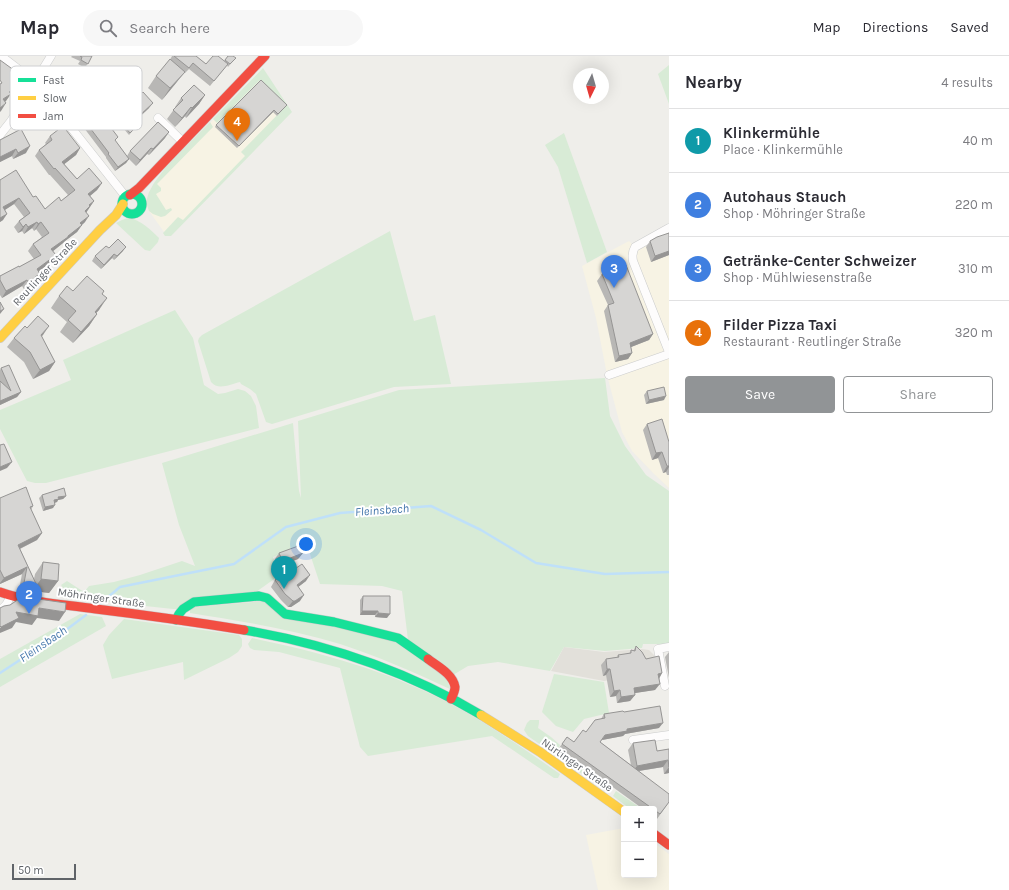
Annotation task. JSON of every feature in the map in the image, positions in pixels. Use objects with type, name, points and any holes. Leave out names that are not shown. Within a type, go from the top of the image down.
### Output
[{"type":"street","points":[[1,56],[14,66]]},
{"type":"street","points":[[45,66],[51,56]]},
{"type":"street","name":"Reutlinger Straße","points":[[109,223],[126,199],[155,172],[265,56]]},
{"type":"street","points":[[158,118],[183,142]]},
{"type":"street","points":[[0,134],[10,122]]},
{"type":"street","points":[[72,130],[126,199],[124,210],[129,214],[139,212],[142,202],[140,198],[136,196],[126,199]]},
{"type":"street","name":"Reutlinger Straße","points":[[142,202],[144,192],[155,172]]},
{"type":"street","name":"Reutlinger Straße","points":[[0,338],[100,230],[125,214],[129,214]]},
{"type":"street","points":[[609,375],[669,353],[633,261],[633,250],[635,247],[669,228]]},
{"type":"street","name":"Möhringer Straße","points":[[0,592],[10,596],[30,600],[247,631],[313,646],[365,662],[408,678],[451,699]]},
{"type":"street","points":[[0,610],[9,602],[10,596]]},
{"type":"street","points":[[176,620],[178,613],[182,609],[194,602],[259,596],[267,598],[285,614],[334,622],[398,638],[445,671],[452,679],[455,687],[451,699]]},
{"type":"street","points":[[665,686],[658,649],[669,647]]},
{"type":"street","name":"Nürtinger Straße","points":[[451,699],[491,721],[621,810]]},
{"type":"street","points":[[633,740],[669,735]]},
{"type":"street","points":[[657,836],[669,845]]},
{"type":"shaded area","points":[[262,69],[290,113],[173,232],[167,236],[149,211],[149,191],[169,166]]},
{"type":"shaded area","points":[[669,228],[669,488],[632,451],[622,432],[607,375],[596,318],[582,266],[629,241],[635,247]]},
{"type":"shaded area","points":[[564,647],[604,652],[642,649],[649,650],[657,661],[658,672],[604,681],[551,671]]},
{"type":"shaded area","points":[[621,829],[621,878],[657,878],[657,845],[669,854],[669,890],[598,890],[586,835]]},
{"type":"green space","points":[[669,65],[669,104],[658,74]]},
{"type":"green space","points":[[263,68],[292,112],[171,236],[165,236],[163,233],[178,217],[183,220],[245,156],[241,152],[285,107],[259,81],[217,123],[213,119]]},
{"type":"green space","points":[[210,122],[213,127],[157,184],[161,188],[161,191],[156,194],[166,210],[171,208],[172,210],[165,216],[161,217],[153,214],[149,211],[146,202],[154,183],[166,167]]},
{"type":"green space","points":[[564,133],[607,252],[587,263],[558,167],[545,145]]},
{"type":"green space","points":[[128,218],[137,220],[149,228],[159,238],[158,242],[150,251],[145,250],[116,223]]},
{"type":"green space","points":[[390,231],[414,321],[435,315],[451,384],[394,387],[272,424],[266,422],[256,394],[240,382],[217,386],[211,382],[198,341],[202,335]]},
{"type":"green space","points":[[175,310],[193,338],[204,385],[218,394],[238,389],[245,391],[251,396],[256,406],[259,428],[46,483],[27,481],[0,429],[0,410],[71,380],[63,360]]},
{"type":"green space","points":[[605,378],[610,416],[625,446],[646,475],[669,491],[669,644],[643,644],[642,648],[605,651],[564,647],[550,671],[498,662],[468,666],[453,675],[408,640],[402,591],[382,586],[320,584],[306,542],[273,557],[278,574],[277,577],[256,592],[177,609],[71,598],[61,585],[67,581],[84,592],[89,586],[114,582],[182,561],[195,566],[179,525],[162,463],[293,423],[299,491],[301,498],[298,421],[399,390]]},
{"type":"green space","points":[[264,601],[282,615],[397,641],[445,673],[450,689],[423,676],[340,644],[247,622],[190,613],[190,610],[194,607]]},
{"type":"green space","points":[[80,614],[102,617],[106,626],[0,687],[0,659]]},
{"type":"green space","points":[[124,619],[239,635],[242,639],[242,646],[238,652],[229,658],[184,680],[183,662],[112,679],[103,645],[109,635]]},
{"type":"green space","points":[[252,638],[302,649],[352,663],[400,680],[447,702],[491,727],[560,774],[558,778],[554,778],[492,736],[368,756],[360,747],[340,668],[279,652],[254,650],[250,648],[248,644]]},
{"type":"green space","points":[[554,674],[604,682],[609,713],[584,719],[573,732],[556,726],[542,712]]},
{"type":"green space","points":[[530,720],[539,720],[538,728],[560,745],[558,749],[609,786],[605,790],[528,736],[524,730]]},
{"type":"green space","points":[[616,791],[638,806],[626,806],[613,796]]},
{"type":"building","points":[[80,56],[92,56],[88,64],[81,60],[82,57]]},
{"type":"building","points":[[174,56],[196,56],[206,64],[213,56],[218,56],[228,64],[214,81],[193,63],[189,68]]},
{"type":"building","points":[[228,56],[233,56],[236,58],[230,64],[225,60]]},
{"type":"building","points":[[170,59],[185,72],[170,88],[156,76]]},
{"type":"building","points":[[0,60],[10,67],[10,95],[3,99],[6,103],[0,108],[0,84],[2,83],[0,80]]},
{"type":"building","points":[[261,80],[287,105],[278,114],[274,110],[239,146],[216,125]]},
{"type":"building","points":[[194,85],[205,95],[192,108],[191,107],[182,118],[173,110],[183,100],[181,98]]},
{"type":"building","points":[[143,92],[153,103],[142,113]]},
{"type":"building","points":[[158,122],[169,132],[140,160],[130,151]]},
{"type":"building","points":[[22,130],[30,146],[18,153],[16,149],[0,157],[0,140]]},
{"type":"building","points":[[58,130],[66,130],[80,148],[62,162],[77,179],[89,168],[102,183],[88,194],[94,201],[85,211],[89,216],[80,223],[82,225],[51,249],[56,255],[37,269],[40,274],[35,277],[37,280],[29,284],[27,280],[6,291],[0,280],[0,276],[41,255],[33,244],[49,233],[41,222],[38,224],[37,222],[28,227],[26,224],[23,227],[19,221],[30,213],[19,198],[3,207],[7,214],[0,218],[0,180],[16,170],[33,197],[36,196],[45,209],[59,197],[61,201],[75,190],[55,168],[54,169],[39,150],[52,140],[50,136]]},
{"type":"building","points":[[92,130],[113,130],[118,137],[115,140],[129,159],[118,167],[108,154],[109,153]]},
{"type":"building","points":[[669,233],[669,251],[655,256],[650,241]]},
{"type":"building","points":[[118,239],[126,247],[117,256],[114,254],[104,265],[95,256],[106,246],[109,248]]},
{"type":"building","points":[[626,265],[653,334],[630,343],[632,353],[619,356],[608,305],[614,303],[602,274]]},
{"type":"building","points":[[87,276],[104,291],[102,294],[107,298],[95,312],[97,314],[81,332],[68,320],[76,311],[59,296],[67,286],[73,291]]},
{"type":"building","points":[[0,302],[4,309],[0,311]]},
{"type":"building","points":[[38,316],[49,326],[41,335],[55,362],[40,370],[30,352],[14,338],[25,326],[27,328]]},
{"type":"building","points":[[9,365],[21,392],[0,401],[0,381],[11,391],[1,368]]},
{"type":"building","points":[[664,387],[666,396],[649,400],[647,391]]},
{"type":"building","points":[[662,419],[669,442],[669,466],[667,466],[662,452],[656,453],[647,424]]},
{"type":"building","points":[[4,444],[12,462],[0,467],[0,445]]},
{"type":"building","points":[[26,487],[33,506],[30,507],[42,533],[18,545],[37,586],[24,583],[27,567],[4,578],[0,570],[0,498]]},
{"type":"building","points":[[64,488],[66,496],[58,497],[59,499],[54,500],[55,505],[45,507],[42,495]]},
{"type":"building","points":[[301,545],[303,553],[282,560],[279,553]]},
{"type":"building","points":[[43,562],[59,564],[58,581],[41,579]]},
{"type":"building","points":[[302,564],[310,575],[297,585],[304,595],[293,601],[285,594],[275,580]]},
{"type":"building","points":[[20,595],[66,603],[65,612],[39,608],[38,616],[16,612],[19,618],[1,627],[0,608],[10,605],[19,599]]},
{"type":"building","points":[[363,596],[390,596],[390,614],[378,613],[378,611],[362,611]]},
{"type":"building","points":[[636,646],[646,659],[659,656],[662,673],[658,674],[660,684],[634,688],[635,695],[621,697],[620,690],[614,691],[610,669],[607,669],[606,659],[631,653],[631,650],[635,651]]},
{"type":"building","points":[[660,706],[663,723],[627,729],[627,731],[605,735],[600,742],[669,794],[669,802],[660,814],[657,812],[657,806],[649,806],[562,744],[567,737],[574,742],[583,730],[586,732],[595,720],[605,718],[604,714]]},
{"type":"building","points":[[655,740],[657,751],[669,749],[669,767],[668,760],[637,766],[633,743]]},
{"type":"waterway","name":"Fleinsbach","points":[[101,603],[120,587],[234,564],[286,527],[340,513],[431,506],[481,530],[536,563],[605,574],[669,572]]},
{"type":"waterway","name":"Fleinsbach","points":[[0,673],[66,630],[86,615]]},
{"type":"traffic: fast","points":[[132,194],[139,197],[142,204],[139,211],[132,214],[125,211],[122,204],[125,197],[132,194]]},
{"type":"traffic: fast","points":[[176,620],[183,609],[194,602],[259,596],[267,598],[285,614],[334,622],[398,638],[428,659]]},
{"type":"traffic: fast","points":[[244,630],[306,643],[367,662],[425,686],[481,715]]},
{"type":"traffic: slow","points":[[0,338],[100,230],[116,215],[123,204]]},
{"type":"traffic: slow","points":[[481,715],[540,752],[621,810]]},
{"type":"traffic: jam","points":[[130,195],[139,188],[265,56]]},
{"type":"traffic: jam","points":[[0,592],[35,601],[244,630]]},
{"type":"traffic: jam","points":[[428,659],[448,674],[454,682],[455,688],[451,699]]},
{"type":"traffic: jam","points":[[657,836],[669,845]]},
{"type":"place","name":"Filder Pizza Taxi","points":[[237,141]]},
{"type":"place","name":"Getränke-Center Schweizer","points":[[614,288]]},
{"type":"place","name":"Klinkermühle","points":[[284,589]]},
{"type":"place","name":"Autohaus Stauch","points":[[29,614]]}]
